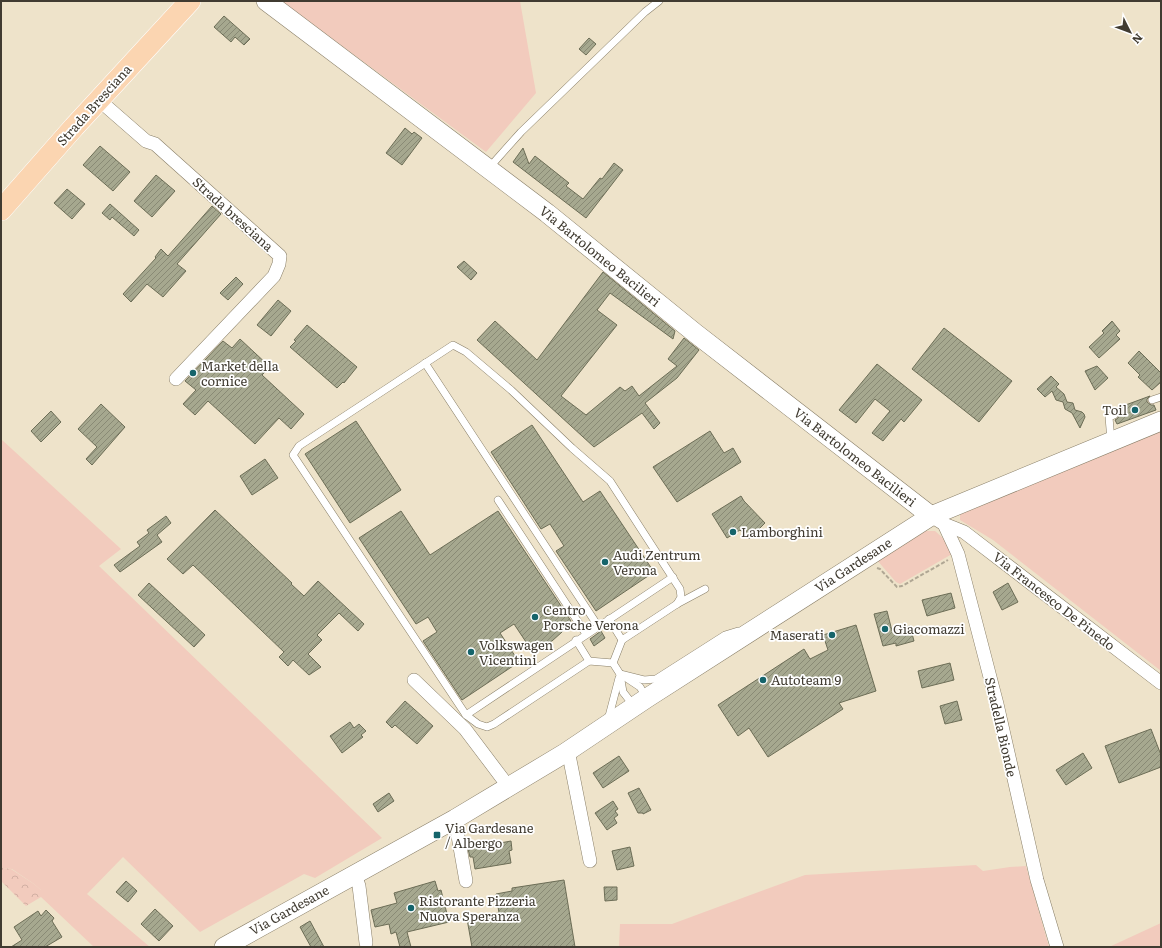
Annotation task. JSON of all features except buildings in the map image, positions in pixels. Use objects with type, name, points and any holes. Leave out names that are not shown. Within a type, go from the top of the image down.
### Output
[{"type":"main road","name":"Strada Bresciana","points":[[1,210],[190,1]]},
{"type":"main road","name":"Via Bartolomeo Bacilieri","points":[[266,1],[553,218],[695,333],[938,520]]},
{"type":"main road","name":"Via Gardesane","points":[[224,947],[454,819],[568,750],[770,618],[938,520],[1112,442],[1161,422]]},
{"type":"street","name":"Strada bresciana","points":[[99,100],[146,141],[155,144],[280,256],[279,264],[274,276],[176,378]]},
{"type":"street","name":"Stradella Bionde","points":[[938,520],[958,554],[997,704],[1037,880],[1057,947]]},
{"type":"street","name":"Via Francesco De Pinedo","points":[[938,520],[964,532],[1161,683]]},
{"type":"street","points":[[414,680],[465,729],[508,786]]},
{"type":"street","points":[[568,750],[590,861]]},
{"type":"street","points":[[454,819],[466,881]]},
{"type":"street","points":[[355,874],[359,886],[366,943]]},
{"type":"lane","points":[[488,169],[521,132],[645,12],[659,1]]},
{"type":"lane","points":[[613,663],[589,661],[494,724],[487,727],[478,724],[466,715],[293,455],[299,446],[454,345],[466,352],[511,390],[572,448],[610,481],[680,589],[681,597],[677,604]]},
{"type":"lane","points":[[425,363],[598,626]]},
{"type":"lane","points":[[1152,400],[1161,397]]},
{"type":"lane","points":[[1112,442],[1109,417],[1114,415]]},
{"type":"lane","points":[[498,500],[586,634]]},
{"type":"lane","points":[[466,715],[576,640],[673,577]]},
{"type":"lane","points":[[613,663],[622,640],[677,604],[705,589]]},
{"type":"lane","points":[[620,674],[644,680],[656,678],[725,635],[770,618]]},
{"type":"lane","points":[[609,619],[622,640]]},
{"type":"lane","points":[[576,640],[589,661]]},
{"type":"lane","points":[[613,663],[620,674],[623,692],[640,702]]},
{"type":"lane","points":[[620,674],[640,687],[640,702]]},
{"type":"lane","points":[[607,724],[620,674]]},
{"type":"path","points":[[874,568],[880,569],[897,587],[902,586],[958,554]]},
{"type":"green space","points":[[281,1],[520,1],[536,93],[486,152]]},
{"type":"green space","points":[[1161,429],[1161,671],[993,540],[960,520],[960,514]]},
{"type":"green space","points":[[1,439],[121,549],[99,566],[382,838],[315,878],[304,874],[200,932],[123,857],[87,894],[150,947],[94,947],[41,897],[41,890],[12,869],[3,868],[1,866]]},
{"type":"green space","points":[[926,531],[935,531],[944,539],[952,554],[900,584],[896,582],[876,559]]},
{"type":"green space","points":[[976,865],[983,871],[1026,866],[1049,947],[619,947],[620,924],[672,924],[805,875]]},
{"type":"green space","points":[[1,866],[3,868],[11,869],[34,884],[41,890],[41,897],[26,906],[1,881]]},
{"type":"green space","points":[[1161,923],[1161,947],[1109,947]]},
{"type":"place","name":"Market della cornice","points":[[193,373]]},
{"type":"place","name":"Toil","points":[[1135,410]]},
{"type":"place","name":"Lamborghini","points":[[733,532]]},
{"type":"place","name":"Audi Zentrum Verona","points":[[605,562]]},
{"type":"place","name":"Centro Porsche Verona","points":[[535,617]]},
{"type":"place","name":"Giacomazzi","points":[[885,629]]},
{"type":"place","name":"Maserati","points":[[832,635]]},
{"type":"place","name":"Volkswagen Vicentini","points":[[471,652]]},
{"type":"place","name":"Autoteam 9","points":[[763,680]]},
{"type":"place","name":"Via Gardesane / Albergo","points":[[437,835]]},
{"type":"place","name":"Ristorante Pizzeria Nuova Speranza","points":[[411,908]]}]
